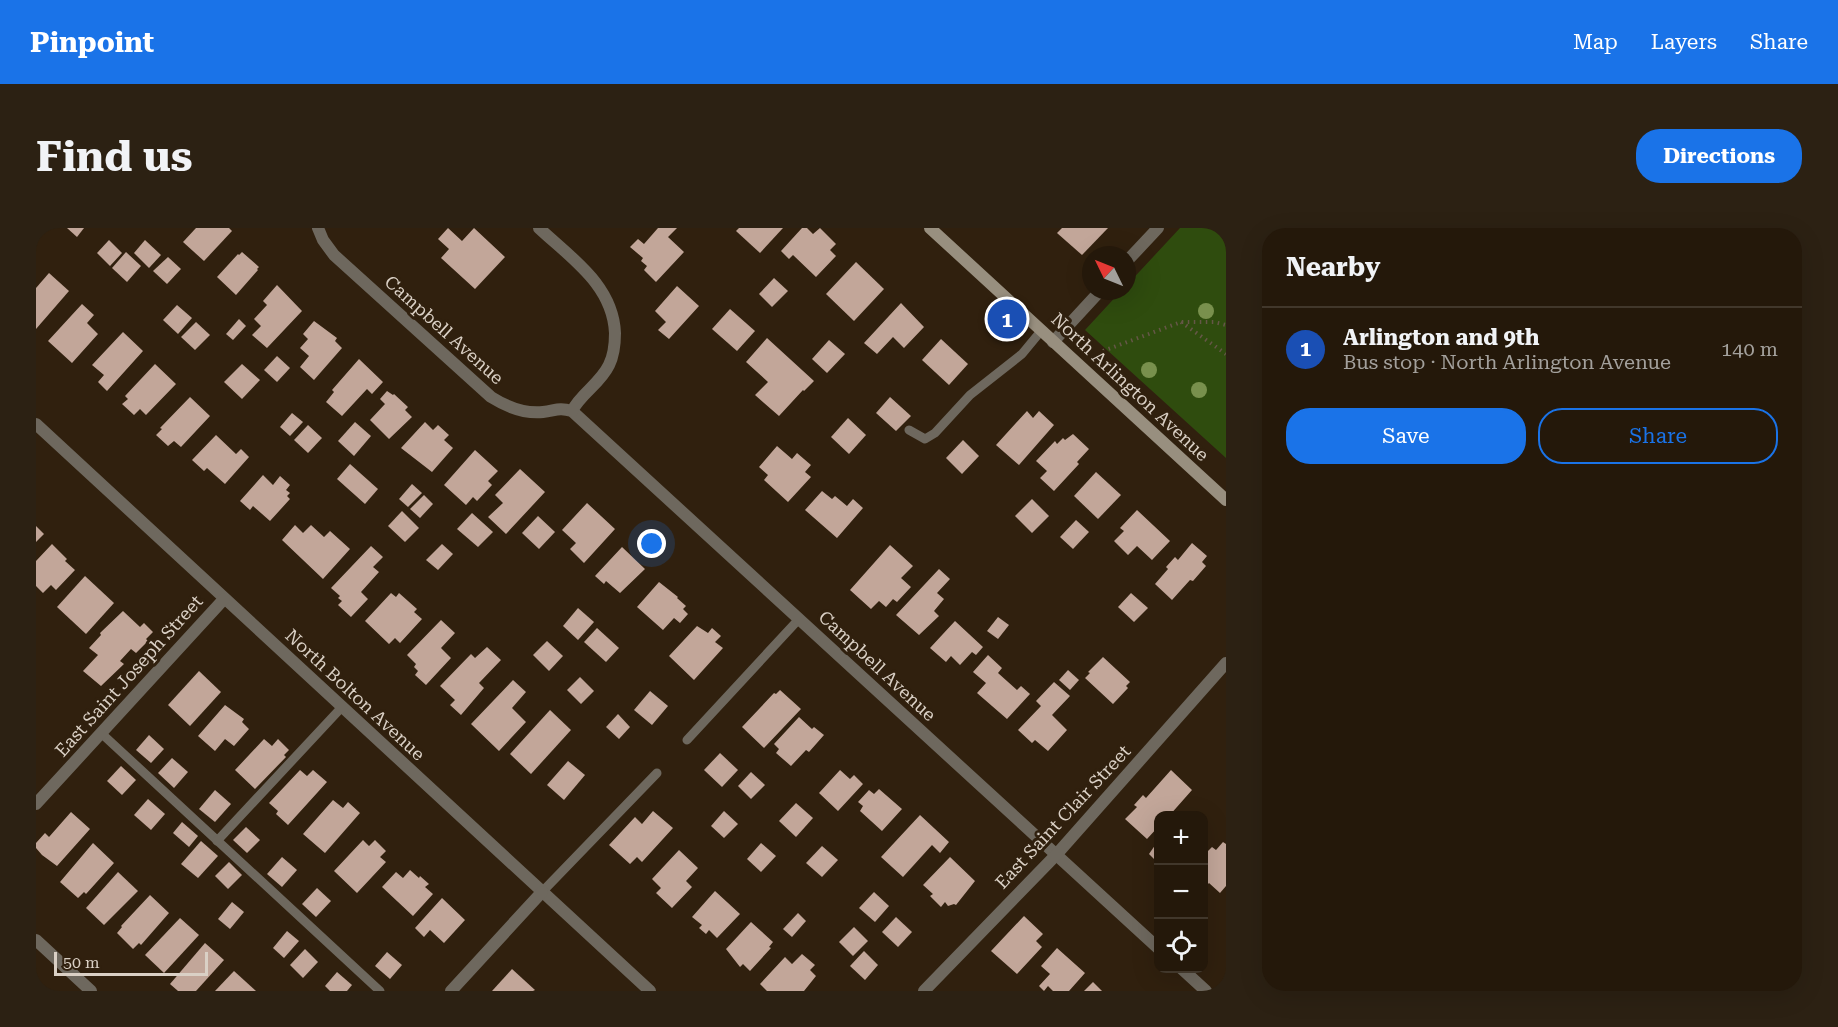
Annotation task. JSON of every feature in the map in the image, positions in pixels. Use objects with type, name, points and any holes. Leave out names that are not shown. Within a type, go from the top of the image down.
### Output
[{"type":"main road","name":"North Arlington Avenue","points":[[930,228],[1226,500]]},
{"type":"street","name":"Campbell Avenue","points":[[318,228],[323,240],[334,255],[490,398],[524,411],[543,412],[560,408],[572,411],[1154,944]]},
{"type":"street","points":[[539,228],[596,282],[607,298],[614,317],[614,346],[609,365],[593,388],[577,400],[572,411]]},
{"type":"street","points":[[1136,251],[1158,228]]},
{"type":"street","points":[[1053,342],[1092,300]]},
{"type":"street","name":"North Bolton Avenue","points":[[36,424],[650,991]]},
{"type":"street","name":"East Saint Joseph Street","points":[[36,804],[224,599]]},
{"type":"street","name":"East Saint Clair Street","points":[[924,991],[1056,855],[1226,663]]},
{"type":"street","points":[[451,991],[542,892]]},
{"type":"street","points":[[36,940],[92,991]]},
{"type":"street","points":[[1186,973],[1206,991]]},
{"type":"lane","points":[[909,430],[925,439],[935,433],[970,395],[1022,354],[1041,331]]},
{"type":"lane","points":[[687,740],[799,619]]},
{"type":"lane","points":[[217,841],[342,707]]},
{"type":"lane","points":[[101,734],[380,991]]},
{"type":"lane","points":[[542,892],[657,773]]},
{"type":"path","points":[[1103,351],[1181,322],[1214,322],[1226,325]]},
{"type":"path","points":[[1181,322],[1226,354]]},
{"type":"green space","points":[[1180,228],[1226,228],[1226,458],[1085,330],[1113,300],[1136,300],[1136,275]]},
{"type":"building","points":[[67,228],[84,228],[77,237]]},
{"type":"building","points":[[196,228],[229,228],[232,231],[204,261],[183,242]]},
{"type":"building","points":[[448,228],[462,241],[474,228],[505,257],[475,289],[441,258],[449,249],[438,239]]},
{"type":"building","points":[[658,228],[677,228],[668,237],[684,252],[656,282],[644,270],[647,266],[641,261],[643,258],[630,247],[638,239],[644,244]]},
{"type":"building","points":[[739,228],[783,228],[760,253],[736,231]]},
{"type":"building","points":[[802,228],[807,228],[813,234],[820,228],[836,244],[830,250],[836,256],[816,277],[793,255],[789,259],[781,251]]},
{"type":"building","points":[[1062,228],[1108,228],[1091,246],[1082,246],[1082,255],[1057,233]]},
{"type":"building","points":[[109,240],[122,253],[110,266],[97,253]]},
{"type":"building","points":[[145,240],[161,255],[149,268],[134,253]]},
{"type":"building","points":[[126,252],[141,266],[127,282],[112,268]]},
{"type":"building","points":[[242,252],[259,267],[236,295],[217,277]]},
{"type":"building","points":[[168,257],[181,269],[167,284],[153,271]]},
{"type":"building","points":[[856,262],[884,289],[854,321],[826,294]]},
{"type":"building","points":[[49,273],[69,291],[36,329],[36,288]]},
{"type":"building","points":[[774,278],[788,291],[772,307],[759,294]]},
{"type":"building","points":[[277,285],[302,311],[267,348],[252,335],[261,326],[254,319],[267,305],[263,301]]},
{"type":"building","points":[[677,286],[699,306],[669,339],[658,330],[666,322],[655,311]]},
{"type":"building","points":[[901,303],[924,327],[904,348],[893,337],[877,354],[864,343]]},
{"type":"building","points":[[82,304],[94,315],[87,323],[98,334],[72,363],[48,341]]},
{"type":"building","points":[[177,305],[192,318],[178,334],[163,320]]},
{"type":"building","points":[[730,309],[755,331],[737,351],[712,329]]},
{"type":"building","points":[[239,319],[246,326],[233,340],[226,334]]},
{"type":"building","points":[[314,321],[337,338],[335,341],[342,348],[314,380],[300,367],[309,356],[300,348],[308,339],[303,334]]},
{"type":"building","points":[[196,322],[210,335],[195,350],[181,337]]},
{"type":"building","points":[[123,332],[143,351],[107,391],[98,382],[104,375],[92,365]]},
{"type":"building","points":[[767,338],[814,381],[779,416],[755,395],[768,382],[746,362]]},
{"type":"building","points":[[941,339],[968,364],[949,385],[922,360]]},
{"type":"building","points":[[829,340],[845,354],[827,373],[812,359]]},
{"type":"building","points":[[277,356],[290,368],[277,382],[264,370]]},
{"type":"building","points":[[359,359],[383,382],[372,394],[367,389],[342,416],[326,402],[334,392],[332,390]]},
{"type":"building","points":[[155,364],[176,384],[146,415],[140,409],[134,415],[122,404],[128,399],[125,396]]},
{"type":"building","points":[[242,364],[260,380],[242,399],[224,382]]},
{"type":"building","points":[[387,391],[394,394],[408,407],[405,410],[412,417],[389,439],[370,420],[385,404],[380,399]]},
{"type":"building","points":[[190,397],[210,416],[181,447],[174,441],[168,446],[156,435]]},
{"type":"building","points":[[890,397],[911,416],[896,431],[876,413]]},
{"type":"building","points":[[1027,411],[1033,418],[1039,411],[1054,425],[1019,465],[996,445]]},
{"type":"building","points":[[292,413],[303,422],[290,436],[280,427]]},
{"type":"building","points":[[848,418],[866,435],[849,454],[831,437]]},
{"type":"building","points":[[355,422],[371,436],[354,456],[338,441]]},
{"type":"building","points":[[425,422],[433,430],[438,425],[449,435],[444,440],[453,448],[432,472],[401,448]]},
{"type":"building","points":[[308,425],[322,438],[308,453],[294,440]]},
{"type":"building","points":[[1073,434],[1089,449],[1077,462],[1079,464],[1054,491],[1040,478],[1047,471],[1036,461],[1055,441],[1057,444],[1063,438],[1065,440]]},
{"type":"building","points":[[216,435],[236,454],[241,449],[249,457],[225,484],[207,468],[204,471],[192,460]]},
{"type":"building","points":[[963,440],[979,456],[962,474],[946,458]]},
{"type":"building","points":[[777,446],[792,459],[797,453],[811,465],[805,472],[811,477],[788,502],[764,480],[768,475],[759,467]]},
{"type":"building","points":[[475,450],[498,471],[488,481],[492,485],[477,501],[473,497],[466,505],[444,485]]},
{"type":"building","points":[[350,464],[378,489],[365,504],[337,479]]},
{"type":"building","points":[[520,469],[545,492],[506,534],[488,517],[503,503],[495,495]]},
{"type":"building","points":[[1096,472],[1121,495],[1098,519],[1074,496]]},
{"type":"building","points":[[263,475],[273,485],[280,476],[290,485],[286,490],[290,493],[287,496],[290,499],[270,521],[253,506],[250,510],[240,501]]},
{"type":"building","points":[[412,484],[422,493],[408,507],[399,499]]},
{"type":"building","points":[[822,491],[832,499],[835,496],[847,506],[853,499],[863,508],[837,538],[805,510]]},
{"type":"building","points":[[424,495],[433,504],[420,518],[410,509]]},
{"type":"building","points":[[1032,499],[1049,516],[1032,533],[1015,516]]},
{"type":"building","points":[[587,503],[615,529],[584,563],[570,549],[576,543],[562,530]]},
{"type":"building","points":[[1137,510],[1170,541],[1152,560],[1137,546],[1128,555],[1114,541],[1124,531],[1120,528]]},
{"type":"building","points":[[402,511],[419,528],[405,542],[388,526]]},
{"type":"building","points":[[472,513],[493,532],[478,547],[457,529]]},
{"type":"building","points":[[538,516],[555,532],[539,549],[522,533]]},
{"type":"building","points":[[1076,520],[1089,532],[1073,549],[1060,537]]},
{"type":"building","points":[[295,525],[303,533],[311,525],[324,537],[330,531],[350,549],[323,579],[282,540]]},
{"type":"building","points":[[36,526],[44,534],[36,542]]},
{"type":"building","points":[[1192,543],[1207,556],[1202,562],[1206,566],[1172,600],[1155,584],[1175,557],[1178,560]]},
{"type":"building","points":[[52,544],[75,570],[56,590],[51,585],[43,593],[36,586],[36,561]]},
{"type":"building","points":[[442,544],[453,554],[438,570],[426,560]]},
{"type":"building","points":[[890,545],[913,566],[901,578],[911,587],[897,602],[893,599],[886,607],[879,601],[871,609],[850,590]]},
{"type":"building","points":[[371,546],[383,557],[373,567],[379,572],[361,592],[368,599],[351,617],[338,605],[342,601],[338,598],[340,596],[331,588]]},
{"type":"building","points":[[622,547],[645,569],[620,593],[606,581],[604,584],[595,576]]},
{"type":"building","points":[[939,569],[950,579],[937,593],[944,599],[934,611],[939,616],[919,635],[896,615]]},
{"type":"building","points":[[85,576],[114,603],[86,634],[57,607]]},
{"type":"building","points":[[659,582],[678,597],[686,606],[683,609],[688,614],[680,623],[674,618],[663,630],[637,607]]},
{"type":"building","points":[[391,593],[396,597],[399,593],[417,609],[414,612],[422,619],[400,643],[395,638],[389,644],[365,621]]},
{"type":"building","points":[[1131,593],[1148,608],[1134,622],[1118,607]]},
{"type":"building","points":[[578,608],[594,622],[578,640],[563,626]]},
{"type":"building","points":[[123,611],[140,627],[144,623],[153,632],[136,653],[131,649],[120,661],[124,664],[101,686],[83,671],[98,655],[89,648],[101,635],[100,633]]},
{"type":"building","points":[[998,617],[1009,625],[998,639],[987,631]]},
{"type":"building","points":[[441,620],[455,633],[441,648],[451,658],[426,685],[415,675],[418,671],[414,667],[416,664],[407,655]]},
{"type":"building","points":[[955,621],[983,647],[976,655],[972,652],[960,665],[951,656],[946,662],[930,648]]},
{"type":"building","points":[[697,626],[708,633],[712,628],[721,636],[715,642],[723,648],[694,680],[669,656]]},
{"type":"building","points":[[597,628],[619,648],[606,662],[584,642]]},
{"type":"building","points":[[547,641],[563,656],[549,671],[533,655]]},
{"type":"building","points":[[487,647],[501,660],[479,683],[484,688],[461,715],[450,705],[455,700],[440,686],[471,654],[475,658]]},
{"type":"building","points":[[988,655],[1002,668],[998,673],[1017,690],[1021,686],[1030,694],[1007,719],[977,693],[986,683],[973,672]]},
{"type":"building","points":[[1103,657],[1130,682],[1126,686],[1128,688],[1113,704],[1085,678]]},
{"type":"building","points":[[1068,670],[1079,680],[1070,690],[1059,680]]},
{"type":"building","points":[[199,671],[221,692],[190,726],[168,705]]},
{"type":"building","points":[[580,677],[594,691],[581,704],[567,690]]},
{"type":"building","points":[[513,680],[526,692],[512,708],[526,722],[499,751],[471,724]]},
{"type":"building","points":[[1054,682],[1070,696],[1052,715],[1067,730],[1048,751],[1035,740],[1032,743],[1018,730],[1041,706],[1036,701]]},
{"type":"building","points":[[780,690],[801,709],[764,748],[742,727],[774,693]]},
{"type":"building","points":[[650,691],[668,706],[652,725],[634,710]]},
{"type":"building","points":[[225,705],[244,719],[242,722],[249,729],[234,746],[225,739],[215,751],[198,736]]},
{"type":"building","points":[[550,710],[571,730],[531,774],[510,754]]},
{"type":"building","points":[[618,714],[630,727],[619,739],[606,727]]},
{"type":"building","points":[[799,717],[812,729],[814,727],[824,735],[809,752],[806,750],[791,766],[776,753],[779,749],[774,744]]},
{"type":"building","points":[[149,735],[164,749],[151,763],[136,750]]},
{"type":"building","points":[[264,739],[272,746],[278,739],[289,750],[284,755],[286,757],[255,789],[235,770]]},
{"type":"building","points":[[720,753],[738,770],[722,787],[704,770]]},
{"type":"building","points":[[172,758],[188,772],[174,788],[158,773]]},
{"type":"building","points":[[568,761],[585,775],[564,800],[547,785]]},
{"type":"building","points":[[121,766],[136,780],[122,795],[107,781]]},
{"type":"building","points":[[300,770],[307,776],[313,770],[327,782],[288,825],[276,814],[278,811],[269,803]]},
{"type":"building","points":[[840,770],[850,779],[854,775],[863,784],[838,811],[819,793]]},
{"type":"building","points":[[1171,770],[1192,790],[1173,811],[1154,811],[1154,831],[1147,839],[1125,819],[1137,807],[1134,805],[1143,795],[1146,798]]},
{"type":"building","points":[[751,772],[765,785],[751,799],[738,786]]},
{"type":"building","points":[[879,789],[902,809],[882,831],[860,811],[863,806],[858,802],[869,790],[874,794]]},
{"type":"building","points":[[215,790],[231,804],[215,822],[199,809]]},
{"type":"building","points":[[148,799],[165,814],[151,830],[134,815]]},
{"type":"building","points":[[333,800],[343,808],[348,802],[360,813],[325,853],[303,834]]},
{"type":"building","points":[[796,803],[813,818],[796,837],[779,821]]},
{"type":"building","points":[[653,811],[673,828],[642,862],[637,857],[630,864],[609,845],[635,817],[642,824]]},
{"type":"building","points":[[724,811],[738,824],[724,838],[711,826]]},
{"type":"building","points":[[71,812],[90,829],[57,866],[42,855],[36,848],[36,843],[45,833],[49,837]]},
{"type":"building","points":[[920,815],[949,842],[940,853],[932,845],[903,877],[881,857]]},
{"type":"building","points":[[182,822],[198,836],[189,847],[173,833]]},
{"type":"building","points":[[246,827],[260,840],[247,853],[233,840]]},
{"type":"building","points":[[363,840],[369,846],[375,840],[386,851],[380,857],[386,862],[357,893],[334,871]]},
{"type":"building","points":[[201,841],[218,856],[198,878],[181,864]]},
{"type":"building","points":[[1223,842],[1226,844],[1226,886],[1220,893],[1208,884],[1208,851],[1212,847],[1216,850]]},
{"type":"building","points":[[93,843],[114,863],[86,894],[84,892],[78,898],[60,882]]},
{"type":"building","points":[[761,843],[776,856],[761,872],[747,859]]},
{"type":"building","points":[[822,846],[838,860],[822,877],[806,863]]},
{"type":"building","points":[[1154,847],[1154,859],[1149,854]]},
{"type":"building","points":[[679,850],[698,868],[686,881],[692,887],[672,908],[656,893],[661,888],[652,879]]},
{"type":"building","points":[[282,857],[297,870],[282,887],[267,874]]},
{"type":"building","points":[[950,857],[975,881],[956,905],[948,906],[945,902],[941,907],[930,896],[933,894],[923,885]]},
{"type":"building","points":[[229,862],[242,875],[228,889],[215,876]]},
{"type":"building","points":[[410,870],[429,884],[425,887],[433,894],[413,916],[382,887],[396,872],[403,878]]},
{"type":"building","points":[[118,872],[138,891],[104,925],[86,908]]},
{"type":"building","points":[[317,888],[331,901],[316,917],[302,904]]},
{"type":"building","points":[[715,891],[740,914],[717,938],[709,930],[706,934],[699,928],[702,925],[692,917]]},
{"type":"building","points":[[874,892],[889,906],[875,922],[859,908]]},
{"type":"building","points":[[150,895],[169,913],[141,945],[139,943],[133,949],[117,933]]},
{"type":"building","points":[[442,898],[465,920],[444,943],[430,930],[424,937],[415,928]]},
{"type":"building","points":[[232,902],[244,912],[230,929],[218,919]]},
{"type":"building","points":[[798,913],[806,921],[792,937],[783,929]]},
{"type":"building","points":[[1024,916],[1043,934],[1036,941],[1042,947],[1017,974],[991,951]]},
{"type":"building","points":[[896,917],[912,932],[898,947],[882,932]]},
{"type":"building","points":[[180,918],[199,935],[164,973],[145,955]]},
{"type":"building","points":[[751,922],[773,942],[769,947],[771,948],[750,971],[743,964],[740,967],[726,949]]},
{"type":"building","points":[[854,927],[868,941],[853,956],[839,942]]},
{"type":"building","points":[[287,931],[299,941],[284,958],[273,948]]},
{"type":"building","points":[[205,943],[224,960],[196,991],[178,991],[170,984]]},
{"type":"building","points":[[1057,948],[1085,973],[1069,991],[1053,991],[1048,986],[1044,991],[1039,986],[1050,974],[1041,966]]},
{"type":"building","points":[[305,949],[318,962],[303,978],[290,965]]},
{"type":"building","points":[[864,951],[878,965],[865,980],[850,966]]},
{"type":"building","points":[[387,952],[402,965],[390,979],[375,966]]},
{"type":"building","points":[[802,954],[815,965],[810,970],[816,976],[804,991],[767,991],[760,984],[785,957],[792,964]]},
{"type":"building","points":[[512,969],[535,990],[492,991]]},
{"type":"building","points":[[234,971],[256,991],[215,991]]},
{"type":"building","points":[[337,972],[352,985],[347,991],[330,991],[325,986]]},
{"type":"building","points":[[1093,982],[1102,991],[1084,991]]},
{"type":"place","name":"Arlington and 9th","points":[[1007,319]]}]
